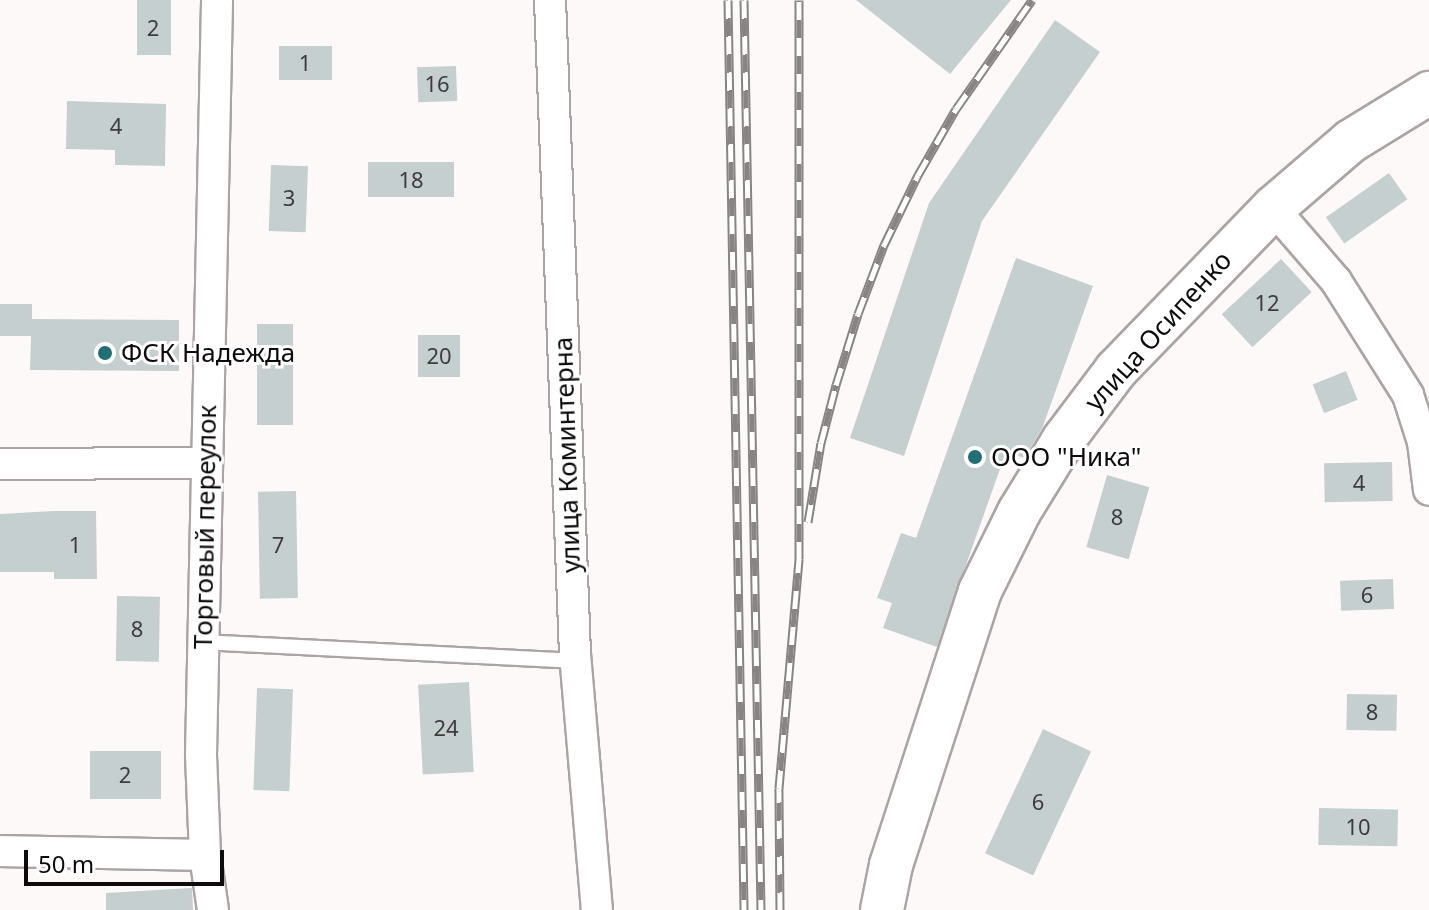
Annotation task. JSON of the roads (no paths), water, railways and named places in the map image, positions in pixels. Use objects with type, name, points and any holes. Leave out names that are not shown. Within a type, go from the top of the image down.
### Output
[{"type":"street","name":"Торговый переулок","points":[[213,910],[205,855],[202,642],[217,0]]},
{"type":"street","name":"улица Коминтерна","points":[[550,0],[576,661],[597,910]]},
{"type":"street","name":"улица Осипенко","points":[[882,910],[891,865],[980,591],[1019,512],[1064,439],[1116,370],[1273,208],[1351,141],[1429,93]]},
{"type":"street","points":[[1273,208],[1336,281],[1408,395],[1423,442],[1429,490]]},
{"type":"street","points":[[0,464],[207,463]]},
{"type":"street","points":[[0,851],[205,855]]},
{"type":"lane","points":[[202,642],[576,661]]},
{"type":"railway","points":[[728,0],[744,910]]},
{"type":"railway","points":[[744,0],[761,910]]},
{"type":"railway","points":[[780,910],[779,788],[799,559],[799,0]]},
{"type":"railway","points":[[808,522],[821,443],[836,385],[884,245],[918,175],[956,109],[1032,0]]},
{"type":"place","name":"ФСК Надежда","points":[[105,353]]},
{"type":"place","name":"ООО \"Ника\"","points":[[975,457]]}]
